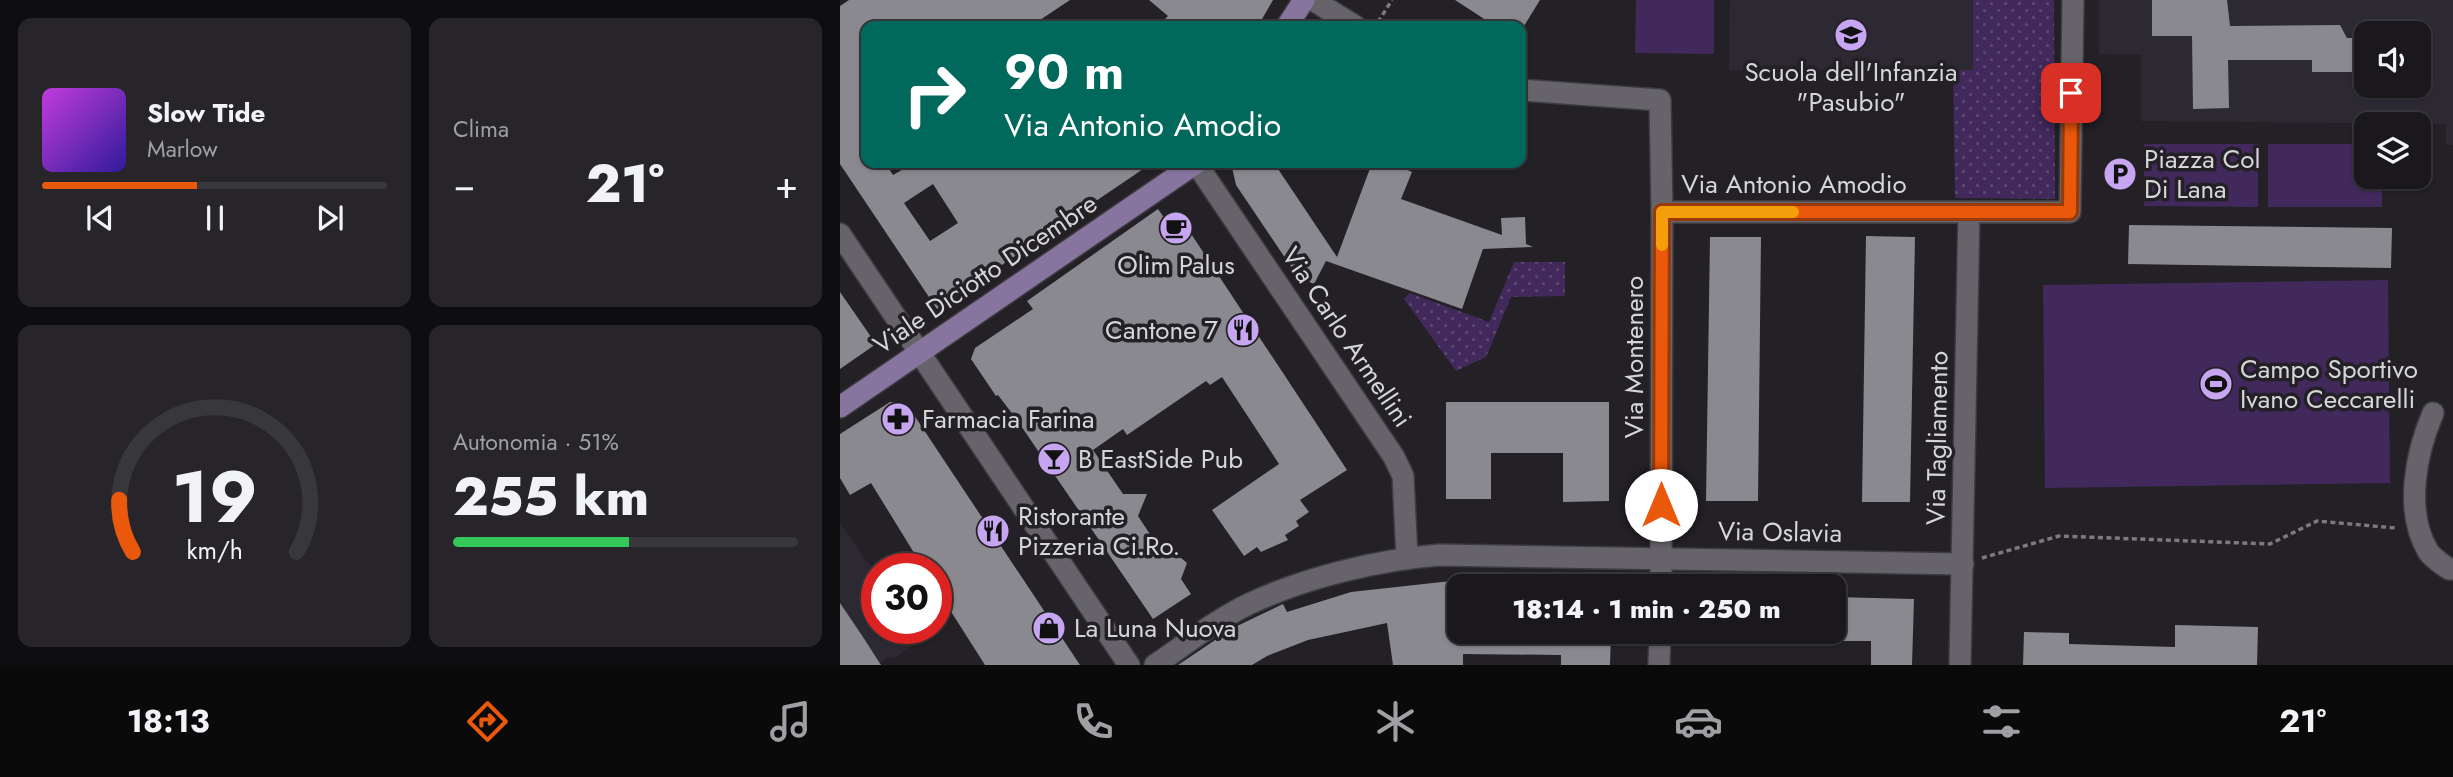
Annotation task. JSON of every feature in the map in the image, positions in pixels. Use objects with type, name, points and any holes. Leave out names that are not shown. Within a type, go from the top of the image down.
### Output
[{"type":"main road","points":[[1290,21],[1304,0]]},
{"type":"main road","name":"Viale Diciotto Dicembre","points":[[840,407],[1189,168]]},
{"type":"street","points":[[1313,0],[1347,21]]},
{"type":"street","points":[[1969,212],[2070,212],[2073,0]]},
{"type":"street","name":"Via Antonio Amodio","points":[[1526,90],[1660,100],[1662,212],[1969,212]]},
{"type":"street","name":"Via Carlo Armellini","points":[[1199,168],[1394,457],[1403,476],[1407,558]]},
{"type":"street","name":"Via Montenero","points":[[1661,574],[1662,212]]},
{"type":"street","name":"Via Tagliamento","points":[[1960,665],[1969,212]]},
{"type":"street","points":[[840,234],[1129,665]]},
{"type":"street","points":[[2432,414],[2421,440],[2414,488],[2420,530],[2429,553],[2451,569]]},
{"type":"street","name":"Via Oslavia","points":[[1156,665],[1251,603],[1302,584],[1407,558],[1440,555],[1963,564]]},
{"type":"street","points":[[1659,665],[1660,644]]},
{"type":"path","points":[[1379,21],[1392,0]]},
{"type":"path","points":[[1963,564],[2059,536],[2270,544],[2317,521],[2420,530]]},
{"type":"shaded area","points":[[1636,0],[1714,0],[1714,54],[1635,53]]},
{"type":"shaded area","name":"Scuola dell'Infanzia \"Pasubio\"","points":[[1730,0],[1973,0],[1973,70],[1729,70]]},
{"type":"shaded area","points":[[1973,0],[2054,0],[2055,199],[1955,198],[1953,70],[1973,70]]},
{"type":"shaded area","points":[[2099,0],[2453,0],[2453,145],[2446,145],[2446,124],[2431,124],[2431,112],[2354,112],[2354,123],[2141,121],[2141,55],[2099,54]]},
{"type":"shaded area","points":[[2144,144],[2258,144],[2258,207],[2144,206]]},
{"type":"shaded area","points":[[2268,144],[2354,144],[2354,189],[2382,189],[2382,207],[2268,207]]},
{"type":"shaded area","points":[[1514,262],[1565,262],[1565,296],[1511,297],[1486,357],[1456,371],[1404,299],[1410,293],[1489,322]]},
{"type":"shaded area","name":"Campo Sportivo Ivano Ceccarelli","points":[[2388,280],[2390,483],[2045,488],[2043,285]]},
{"type":"shaded area","points":[[840,523],[861,553],[861,638],[840,653]]},
{"type":"shaded area","points":[[868,644],[915,644],[893,659],[891,656],[880,663]]},
{"type":"building","points":[[849,0],[1070,0],[1038,21],[861,21],[861,168],[888,168],[893,175],[905,168],[1145,168],[937,309],[840,164],[840,6]],"holes":[[[933,184],[958,223],[930,241],[904,203]]]},
{"type":"building","points":[[1149,0],[1273,0],[1261,21],[1163,21],[1168,16]]},
{"type":"building","points":[[1455,0],[1540,0],[1526,23],[1487,21]]},
{"type":"building","points":[[2152,0],[2227,0],[2230,26],[2340,25],[2347,38],[2354,38],[2354,72],[2312,72],[2312,60],[2228,60],[2229,108],[2193,109],[2192,36],[2152,36]]},
{"type":"building","points":[[1232,168],[1277,168],[1337,257],[1370,168],[1403,168],[1412,172],[1401,199],[1502,235],[1501,218],[1525,217],[1526,244],[1533,247],[1483,249],[1462,309],[1326,261],[1314,284],[1298,277],[1236,185]]},
{"type":"building","points":[[1158,209],[1167,222],[1178,214],[1347,470],[1300,500],[1309,512],[1296,521],[1299,526],[1285,535],[1288,540],[1261,552],[1257,547],[1244,556],[1212,510],[1279,464],[1222,377],[1210,385],[1206,381],[1127,435],[1123,429],[1093,450],[1123,494],[1147,494],[1138,516],[1165,557],[1181,558],[1187,563],[1181,579],[1191,594],[1153,619],[1017,420],[998,395],[996,396],[971,359],[975,348],[1033,309],[1027,301]]},
{"type":"building","points":[[2129,225],[2392,228],[2391,268],[2128,264]]},
{"type":"building","points":[[1866,236],[1915,237],[1910,502],[1862,502]]},
{"type":"building","points":[[1710,237],[1761,237],[1758,501],[1706,501]]},
{"type":"building","points":[[840,292],[876,344],[840,369]]},
{"type":"building","points":[[890,402],[905,404],[1080,665],[985,665],[952,613],[952,553],[914,553],[871,483],[850,495],[840,478],[840,434]]},
{"type":"building","points":[[1446,402],[1609,402],[1609,501],[1563,502],[1563,453],[1491,453],[1491,499],[1446,499]]},
{"type":"building","points":[[1447,581],[1447,644],[1611,644],[1610,665],[1561,665],[1561,655],[1463,654],[1463,665],[1393,665],[1387,623],[1308,640],[1267,656],[1252,665],[1178,665],[1233,628],[1283,604],[1287,612],[1351,592]]},
{"type":"building","points":[[1846,597],[1914,599],[1912,665],[1871,665],[1871,641],[1846,641]]},
{"type":"building","points":[[840,603],[861,634],[861,644],[868,644],[881,665],[840,665]]},
{"type":"building","points":[[2175,625],[2258,627],[2257,665],[2023,665],[2024,632],[2069,633],[2069,644],[2175,647]]},
{"type":"slow traffic","points":[[1662,245],[1662,212],[1793,212]]},
{"type":"place","name":"Scuola dell'Infanzia \"Pasubio\"","points":[[1851,35]]},
{"type":"place","name":"Piazza Col Di Lana","points":[[2120,174]]},
{"type":"place","name":"Olim Palus","points":[[1176,228]]},
{"type":"place","name":"Cantone 7","points":[[1243,330]]},
{"type":"place","name":"Campo Sportivo Ivano Ceccarelli","points":[[2216,384]]},
{"type":"place","name":"Farmacia Farina","points":[[898,419]]},
{"type":"place","name":"B EastSide Pub","points":[[1054,459]]},
{"type":"place","name":"Ristorante Pizzeria Ci.Ro.","points":[[993,531]]},
{"type":"place","name":"La Luna Nuova","points":[[1049,628]]},
{"type":"route","points":[[1661,505],[1662,212],[2070,212],[2071,93]]}]
